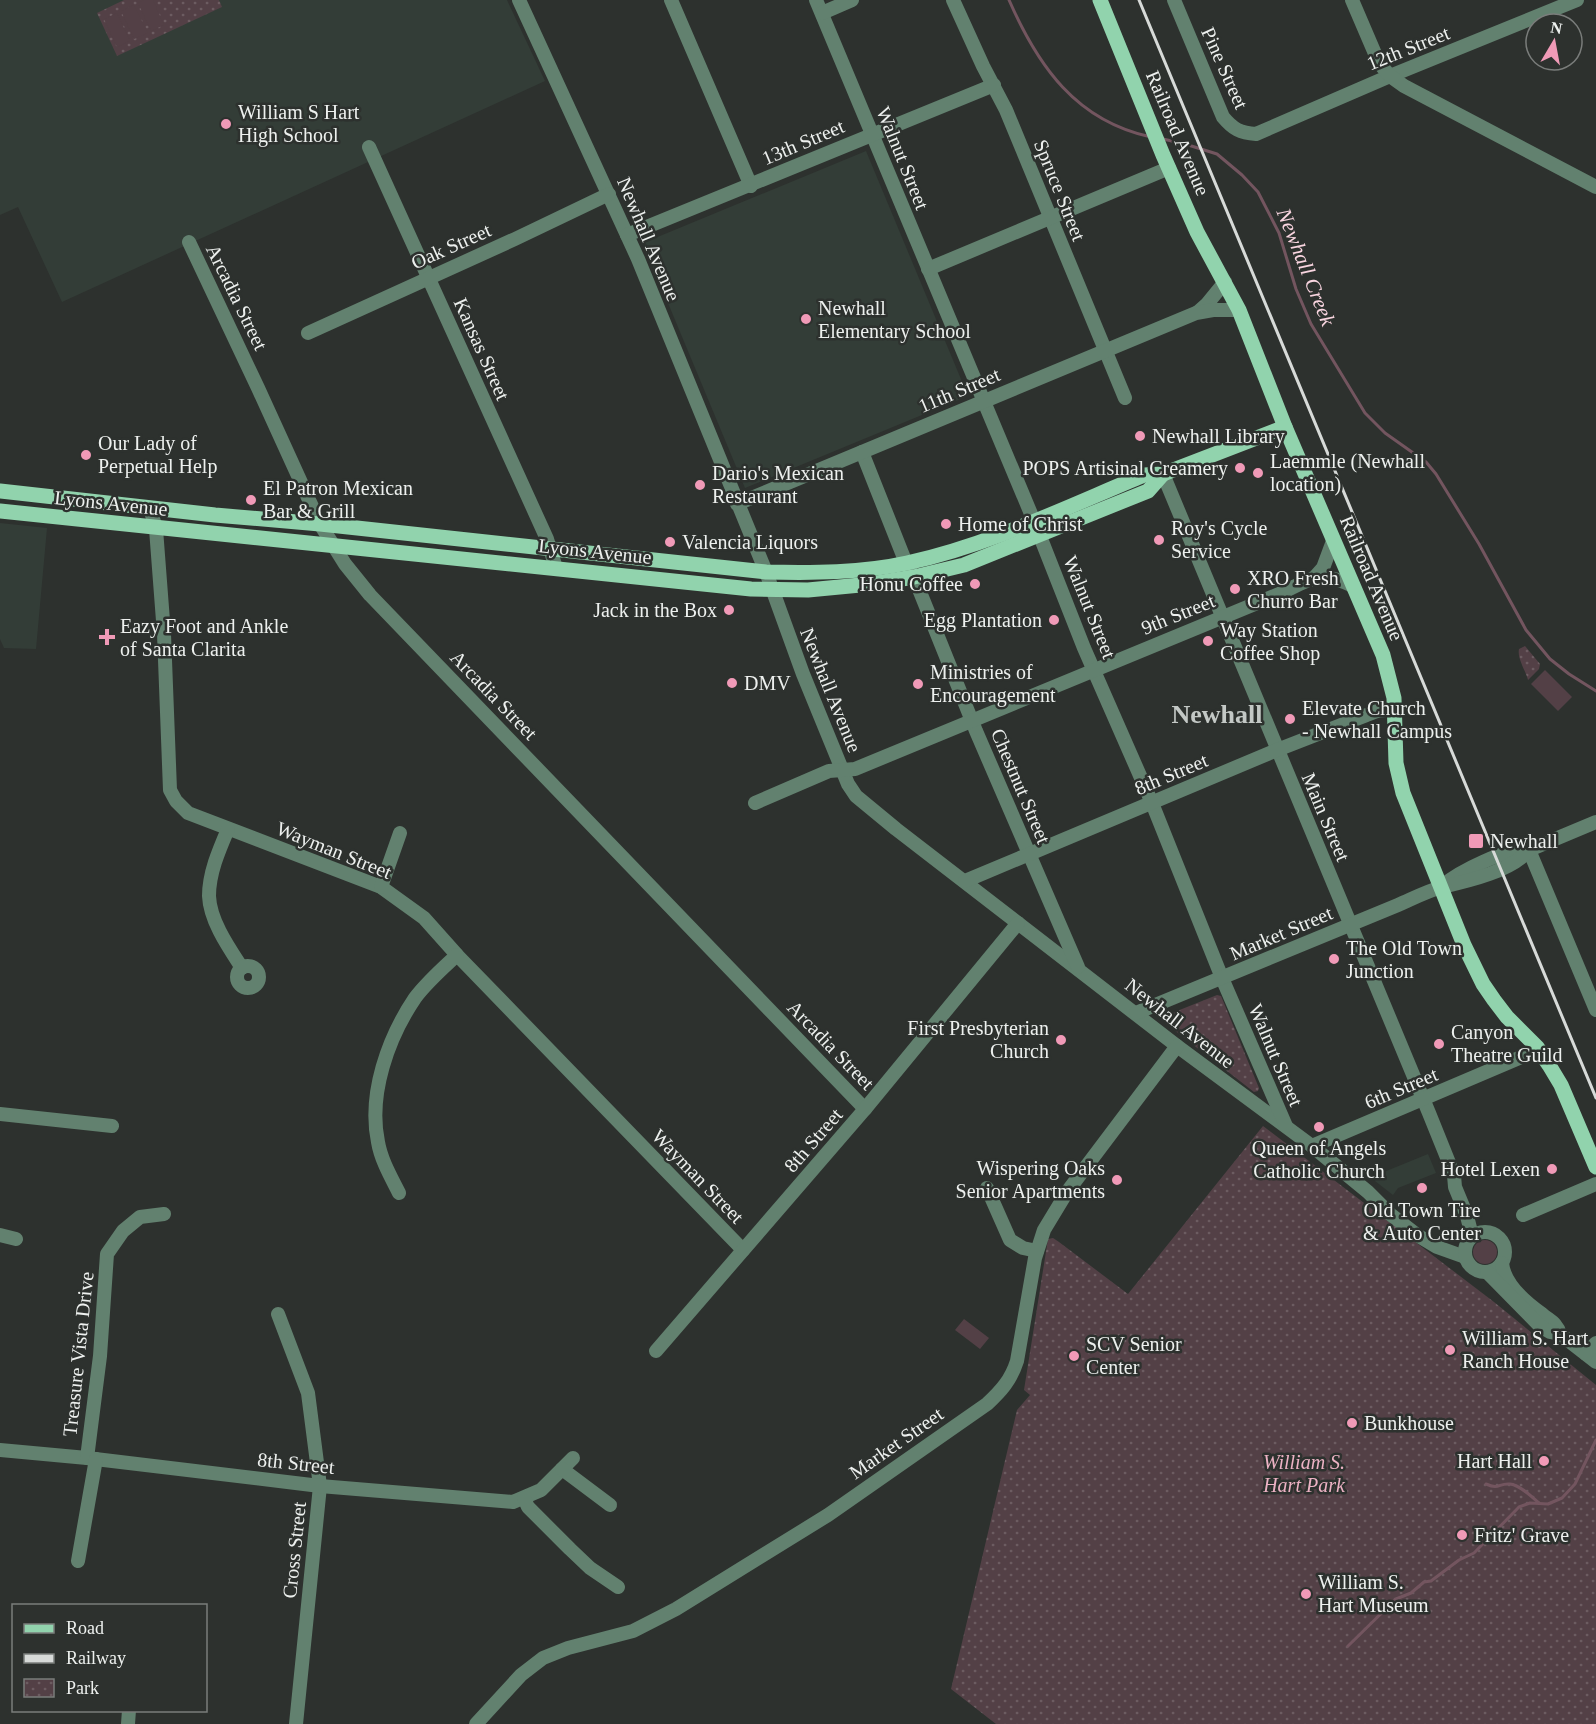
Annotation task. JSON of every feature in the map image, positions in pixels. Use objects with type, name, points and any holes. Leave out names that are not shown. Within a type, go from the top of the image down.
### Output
[{"type":"main road","name":"Railroad Avenue","points":[[1100,0],[1197,232],[1239,310],[1285,427],[1388,670],[1395,709],[1398,776],[1415,827],[1483,984],[1507,1017],[1537,1047],[1561,1085],[1596,1167]]},
{"type":"main road","name":"Lyons Avenue","points":[[0,511],[156,529],[771,590],[841,588],[914,577],[964,565],[1144,476],[1163,474],[1285,427]]},
{"type":"main road","name":"Lyons Avenue","points":[[0,490],[150,508],[766,572],[839,571],[906,563],[1037,528]]},
{"type":"street","name":"Newhall Avenue","points":[[519,0],[627,235],[766,572],[771,590],[852,792],[896,830],[1312,1146],[1417,1235],[1437,1247],[1465,1257]]},
{"type":"street","points":[[671,0],[751,186]]},
{"type":"street","points":[[819,6],[852,0]]},
{"type":"street","name":"Spruce Street","points":[[953,0],[978,56],[994,85],[1125,398]]},
{"type":"street","name":"Pine Street","points":[[1174,0],[1222,117],[1240,133],[1256,134]]},
{"type":"street","points":[[1352,0],[1379,63],[1390,76],[1414,92],[1596,187]]},
{"type":"street","name":"12th Street","points":[[1256,134],[1390,76],[1577,0]]},
{"type":"street","name":"Walnut Street","points":[[819,6],[1286,1128]]},
{"type":"street","name":"13th Street","points":[[627,235],[994,85]]},
{"type":"street","name":"Kansas Street","points":[[369,147],[550,549],[556,568]]},
{"type":"street","points":[[928,269],[1050,218],[1166,161]]},
{"type":"street","name":"Oak Street","points":[[308,333],[609,194]]},
{"type":"street","name":"Arcadia Street","points":[[189,242],[320,524],[345,564],[370,595],[865,1108]]},
{"type":"street","name":"11th Street","points":[[1196,313],[1225,282]]},
{"type":"street","name":"11th Street","points":[[737,504],[1196,313],[1213,310],[1239,310]]},
{"type":"street","name":"Chestnut Street","points":[[862,452],[906,563],[914,577],[1028,854],[1078,968]]},
{"type":"street","name":"Main Street","points":[[1163,474],[1454,1175],[1477,1217],[1489,1232]]},
{"type":"street","name":"Wayman Street","points":[[150,508],[156,529],[164,634],[170,790],[176,801],[188,813],[381,887],[424,918],[456,955],[743,1250]]},
{"type":"street","points":[[1315,577],[1323,568],[1333,541]]},
{"type":"street","points":[[1315,577],[1325,575],[1353,586]]},
{"type":"street","name":"9th Street","points":[[755,804],[829,771],[855,769],[1279,594],[1315,577]]},
{"type":"street","name":"8th Street","points":[[965,881],[1277,750],[1377,711],[1395,709]]},
{"type":"street","name":"Market Street","points":[[1136,1013],[1441,888],[1454,876],[1517,849],[1529,850],[1596,822]]},
{"type":"street","points":[[228,829],[214,862],[209,897],[214,918],[229,949],[242,968]]},
{"type":"street","points":[[381,887],[400,833]]},
{"type":"street","points":[[1529,850],[1596,1010]]},
{"type":"street","name":"8th Street","points":[[656,1351],[865,1108],[1018,923]]},
{"type":"street","points":[[399,1193],[382,1158],[378,1143],[375,1125],[379,1083],[397,1032],[415,999],[428,982],[456,955]]},
{"type":"street","name":"Market Street","points":[[476,1724],[521,1675],[543,1658],[568,1648],[633,1631],[669,1613],[828,1515],[987,1404],[1008,1381],[1017,1361],[1037,1251],[1044,1230],[1067,1192],[1178,1046]]},
{"type":"street","name":"6th Street","points":[[1312,1146],[1519,1058],[1537,1047]]},
{"type":"street","points":[[0,1114],[112,1126]]},
{"type":"street","name":"Main Street","points":[[1454,1175],[1455,1187],[1467,1216],[1469,1239]]},
{"type":"street","points":[[1523,1215],[1596,1184]]},
{"type":"street","points":[[987,1188],[1010,1240],[1023,1248],[1037,1251]]},
{"type":"street","name":"Newhall Avenue","points":[[1368,1192],[1439,1238],[1455,1242],[1469,1239]]},
{"type":"street","name":"Treasure Vista Drive","points":[[78,1561],[92,1458],[107,1254],[123,1231],[140,1217],[164,1214]]},
{"type":"street","points":[[1560,1334],[1558,1326],[1529,1304],[1508,1281],[1502,1263],[1505,1253],[1504,1246],[1498,1237],[1489,1232],[1478,1232],[1469,1239],[1464,1248],[1465,1257],[1473,1269],[1487,1272],[1540,1326],[1550,1332],[1560,1334],[1591,1358],[1596,1343]]},
{"type":"street","points":[[0,1235],[16,1239]]},
{"type":"street","points":[[1487,1272],[1502,1263]]},
{"type":"street","name":"Cross Street","points":[[278,1314],[308,1393],[320,1486],[296,1724]]},
{"type":"street","name":"8th Street","points":[[0,1450],[92,1458],[320,1486],[513,1502],[541,1490],[573,1458]]},
{"type":"street","points":[[562,1469],[610,1505]]},
{"type":"street","points":[[524,1497],[528,1507],[570,1550],[590,1568],[618,1587]]},
{"type":"shaded area","name":"William S Hart High School","points":[[0,0],[507,0],[545,81],[62,302],[18,207],[0,215]]},
{"type":"shaded area","name":"Newhall Elementary School","points":[[866,151],[968,396],[745,488],[643,243]]},
{"type":"shaded area","points":[[0,523],[47,528],[36,649],[4,648],[0,639]]},
{"type":"shaded area","points":[[1428,1154],[1436,1173],[1398,1188],[1393,1195],[1375,1181],[1379,1174]]},
{"type":"green space","points":[[124,0],[219,0],[222,7],[117,56],[97,13]]},
{"type":"green space","points":[[153,0],[164,25],[151,31],[138,3]]},
{"type":"green space","points":[[134,5],[148,33],[134,39],[121,11]]},
{"type":"green space","points":[[117,13],[130,41],[117,47],[104,19]]},
{"type":"green space","points":[[1525,646],[1540,664],[1539,669],[1528,680],[1519,653],[1519,649]]},
{"type":"green space","points":[[1545,670],[1572,697],[1558,711],[1531,684]]},
{"type":"green space","points":[[1217,995],[1221,996],[1259,1088],[1258,1091],[1254,1092],[1165,1023],[1167,1015]]},
{"type":"green space","name":"William S. Hart Park","points":[[1263,1126],[1494,1302],[1596,1385],[1596,1724],[996,1724],[951,1689],[1017,1410],[1030,1395],[1024,1390],[1048,1239],[1053,1238],[1059,1242],[1128,1294]]},
{"type":"green space","points":[[1485,1240],[1494,1243],[1497,1252],[1494,1261],[1485,1264],[1476,1261],[1473,1252],[1476,1243]]},
{"type":"green space","points":[[964,1319],[989,1338],[980,1349],[955,1330]]},
{"type":"waterway","name":"Newhall Creek","points":[[1009,0],[1033,47],[1063,87],[1101,118],[1151,137]]},
{"type":"waterway","name":"Newhall Creek","points":[[1163,139],[1217,154],[1258,192],[1279,233],[1296,289],[1311,324],[1365,413],[1385,433],[1426,462],[1436,474],[1479,544],[1526,630],[1550,659],[1596,691]]},
{"type":"waterway","points":[[1348,1646],[1396,1599],[1411,1593],[1424,1582],[1431,1581],[1459,1560],[1474,1553],[1519,1507],[1530,1503],[1548,1504],[1562,1498],[1575,1484],[1596,1440]]},
{"type":"waterway","points":[[1486,1484],[1514,1485],[1539,1503]]},
{"type":"railway","points":[[1139,0],[1596,1098]]},
{"type":"place","name":"William S Hart High School","points":[[226,124]]},
{"type":"place","name":"Newhall Elementary School","points":[[806,319]]},
{"type":"place","name":"Newhall Library","points":[[1140,436]]},
{"type":"place","name":"Our Lady of Perpetual Help","points":[[86,455]]},
{"type":"place","name":"POPS Artisinal Creamery","points":[[1240,468]]},
{"type":"place","name":"Laemmle (Newhall location)","points":[[1258,473]]},
{"type":"place","name":"Dario's Mexican Restaurant","points":[[700,485]]},
{"type":"place","name":"El Patron Mexican Bar & Grill","points":[[251,500]]},
{"type":"place","name":"Home of Christ","points":[[946,524]]},
{"type":"place","name":"Roy's Cycle Service","points":[[1159,540]]},
{"type":"place","name":"Valencia Liquors","points":[[670,542]]},
{"type":"place","name":"Honu Coffee","points":[[975,584]]},
{"type":"place","name":"XRO Fresh Churro Bar","points":[[1235,589]]},
{"type":"place","name":"Jack in the Box","points":[[729,610]]},
{"type":"place","name":"Egg Plantation","points":[[1054,620]]},
{"type":"place","name":"Eazy Foot and Ankle of Santa Clarita","points":[[107,637]]},
{"type":"place","name":"Way Station Coffee Shop","points":[[1208,641]]},
{"type":"place","name":"DMV","points":[[732,683]]},
{"type":"place","name":"Ministries of Encouragement","points":[[918,684]]},
{"type":"place","name":"Elevate Church - Newhall Campus","points":[[1290,719]]},
{"type":"place","name":"Newhall","points":[[1476,841]]},
{"type":"place","name":"The Old Town Junction","points":[[1334,959]]},
{"type":"place","name":"First Presbyterian Church","points":[[1061,1040]]},
{"type":"place","name":"Canyon Theatre Guild","points":[[1439,1044]]},
{"type":"place","name":"Queen of Angels Catholic Church","points":[[1319,1127]]},
{"type":"place","name":"Hotel Lexen","points":[[1552,1169]]},
{"type":"place","name":"Wispering Oaks Senior Apartments","points":[[1117,1180]]},
{"type":"place","name":"Old Town Tire & Auto Center","points":[[1422,1188]]},
{"type":"place","name":"William S. Hart Ranch House","points":[[1450,1350]]},
{"type":"place","name":"SCV Senior Center","points":[[1074,1356]]},
{"type":"place","name":"Bunkhouse","points":[[1352,1423]]},
{"type":"place","name":"Hart Hall","points":[[1544,1461]]},
{"type":"place","name":"Fritz' Grave","points":[[1462,1535]]},
{"type":"place","name":"William S. Hart Museum","points":[[1306,1594]]},
{"type":"district","name":"Newhall","points":[[1217,714]]}]
